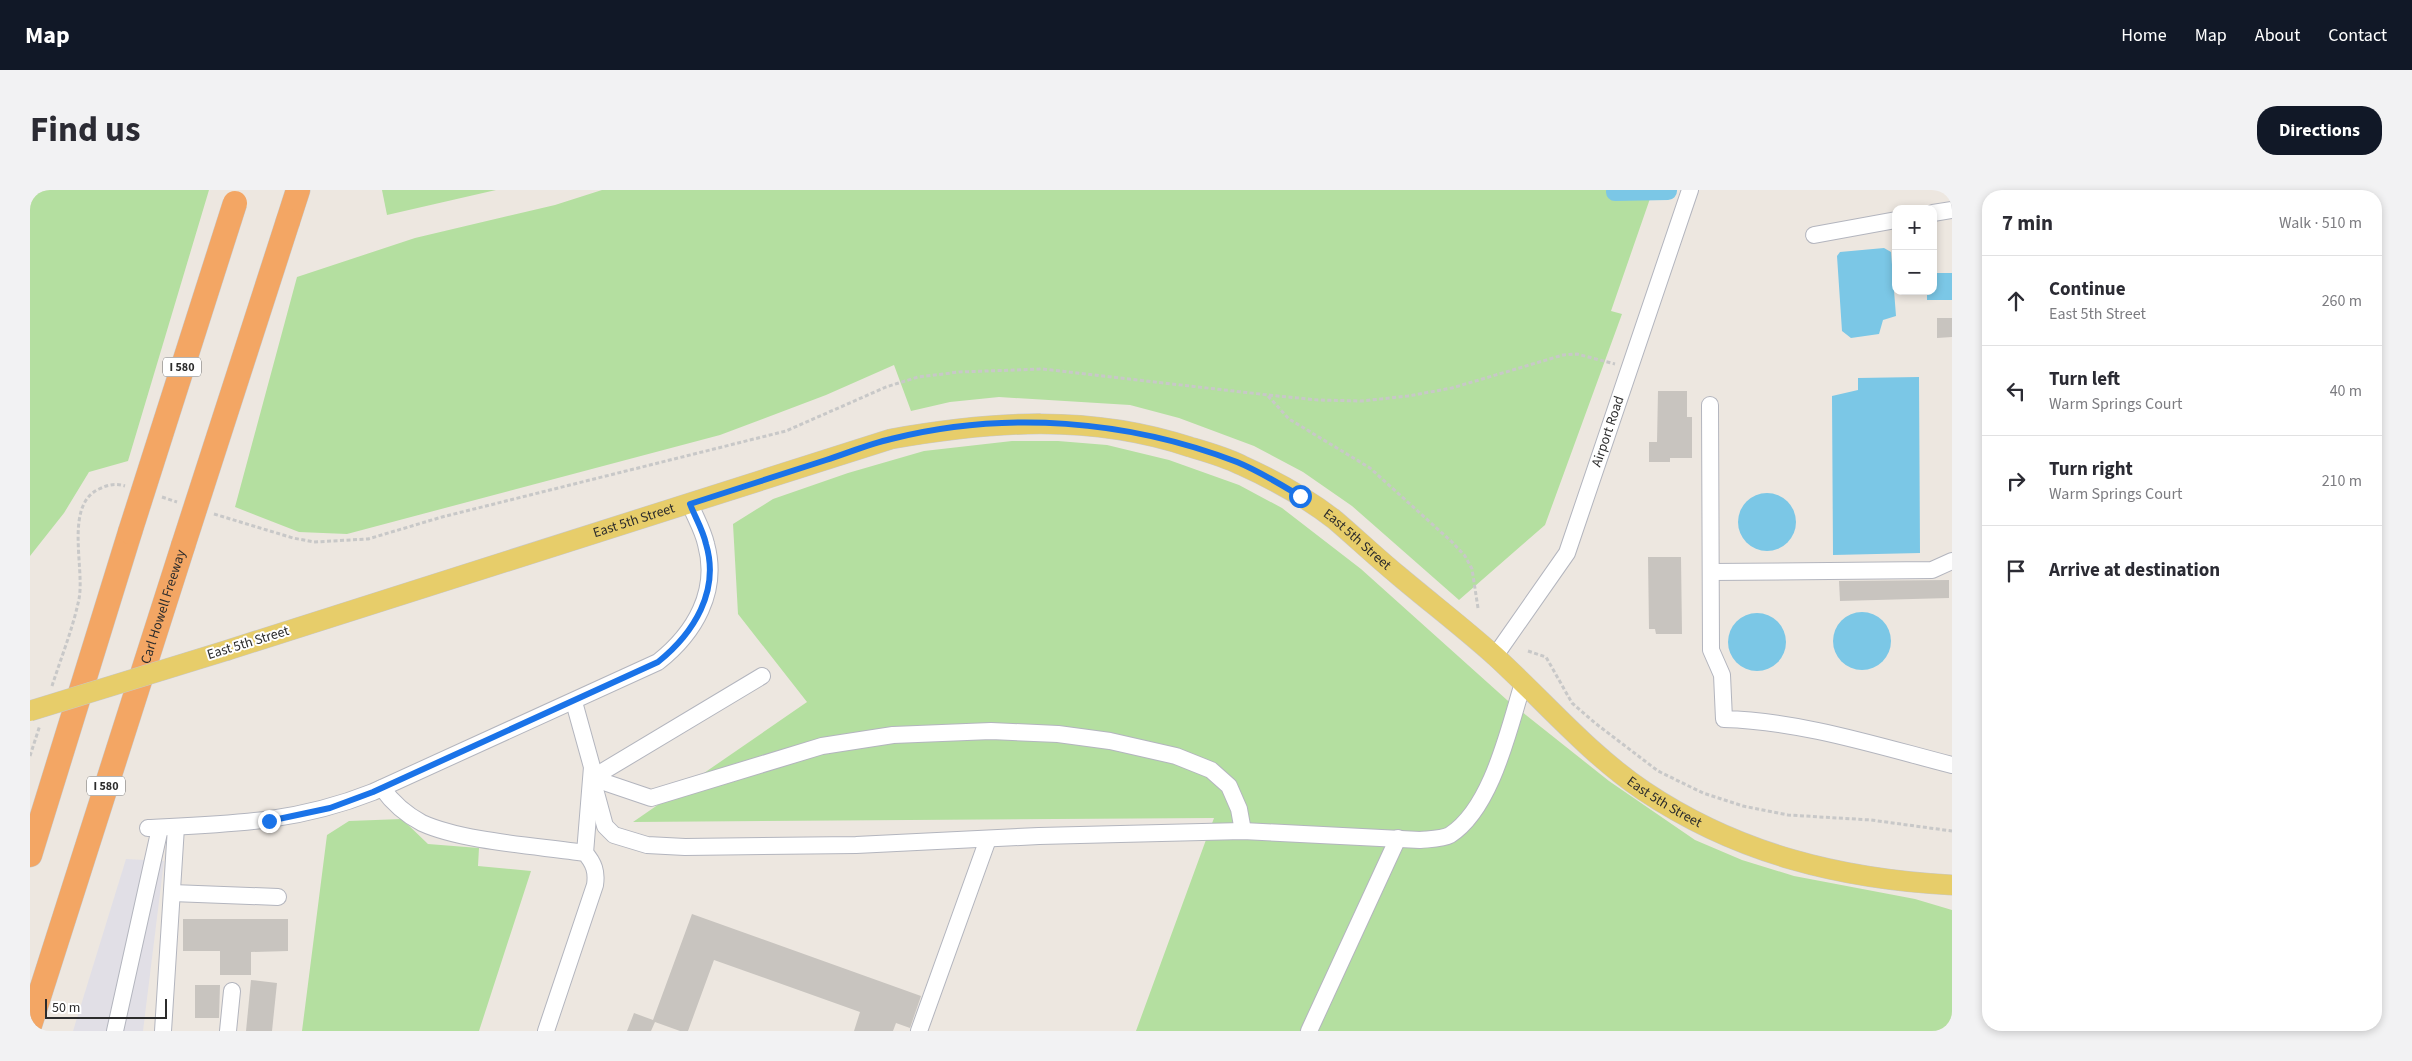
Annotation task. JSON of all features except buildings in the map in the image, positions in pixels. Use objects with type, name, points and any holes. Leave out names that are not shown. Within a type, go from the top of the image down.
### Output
[{"type":"highway","name":"Carl Howell Freeway","points":[[30,1025],[298,190]]},
{"type":"highway","name":"I 580","points":[[30,854],[237,196]]},
{"type":"main road","name":"East 5th Street","points":[[36,715],[228,650],[892,439],[956,427],[1010,423],[1061,424],[1138,432],[1238,463],[1300,496],[1333,519],[1494,656],[1603,759],[1641,789],[1718,834],[1825,870],[1850,875],[1952,885]]},
{"type":"street","name":"Airport Road","points":[[1494,656],[1567,553],[1690,190]]},
{"type":"street","points":[[1937,212],[1952,210]]},
{"type":"street","points":[[1814,235],[1892,221]]},
{"type":"street","points":[[1710,405],[1711,650],[1722,676],[1724,719],[1832,734],[1952,765]]},
{"type":"street","points":[[116,1031],[154,828],[231,825],[291,817],[330,808],[382,788],[574,702],[658,662],[673,651],[696,622],[708,589],[709,557],[706,542],[690,504]]},
{"type":"street","points":[[1711,572],[1932,570],[1952,560]]},
{"type":"street","points":[[592,778],[762,676]]},
{"type":"street","points":[[592,778],[605,826],[614,836],[647,845],[685,847],[856,845],[1243,831],[1420,840],[1448,836],[1462,825],[1473,812],[1496,766],[1523,683]]},
{"type":"street","points":[[546,1031],[595,885],[595,868],[585,853],[592,767],[574,702]]},
{"type":"street","points":[[592,778],[651,798],[822,746],[893,735],[991,731],[1058,734],[1110,741],[1176,756],[1211,770],[1230,786],[1239,810],[1243,831]]},
{"type":"street","points":[[382,788],[391,800],[421,822],[445,831],[585,853]]},
{"type":"street","points":[[163,1031],[176,827]]},
{"type":"street","points":[[1310,1031],[1398,838]]},
{"type":"street","points":[[919,1031],[988,839]]},
{"type":"street","points":[[172,893],[278,897]]},
{"type":"street","points":[[228,1031],[232,991]]},
{"type":"path","points":[[210,512],[293,538],[314,542],[368,539],[442,517],[786,431],[886,387],[918,377],[950,373],[1043,369],[1318,400],[1362,400],[1408,396],[1452,388],[1515,368],[1577,354],[1630,369]]},
{"type":"path","points":[[1268,395],[1289,419],[1370,468],[1466,556],[1472,569],[1478,608]]},
{"type":"path","points":[[50,692],[79,600],[81,582],[79,516],[84,502],[94,492],[108,485],[120,484],[129,487]]},
{"type":"path","points":[[156,495],[183,504]]},
{"type":"path","points":[[1528,651],[1546,656],[1572,702],[1595,723],[1658,771],[1703,793],[1743,806],[1788,815],[1871,820],[1952,832]]},
{"type":"path","points":[[30,756],[36,715]]},
{"type":"shaded area","points":[[126,859],[164,861],[143,1031],[73,1031]]},
{"type":"green space","points":[[30,190],[209,190],[128,461],[89,472],[64,513],[30,556]]},
{"type":"green space","points":[[382,190],[496,190],[387,215]]},
{"type":"green space","points":[[602,190],[1653,190],[1611,311],[1622,314],[1545,525],[1459,600],[1352,506],[1303,472],[1254,446],[1179,418],[1130,405],[999,397],[950,402],[911,411],[894,365],[826,395],[720,435],[347,534],[299,532],[235,507],[297,277],[415,238],[555,205]]},
{"type":"green space","points":[[1012,441],[1058,441],[1107,445],[1169,460],[1239,485],[1282,508],[1361,569],[1507,700],[1609,781],[1695,840],[1742,860],[1794,876],[1915,899],[1952,910],[1952,1031],[1136,1031],[1214,818],[633,822],[807,702],[738,614],[733,524],[773,499],[848,473],[924,451]]},
{"type":"green space","points":[[402,819],[428,844],[479,848],[478,866],[531,871],[479,1031],[302,1031],[327,835],[349,821]]},
{"type":"water","points":[[1884,248],[1891,252],[1892,295],[1894,295],[1896,316],[1883,320],[1879,334],[1851,338],[1842,331],[1837,256],[1840,252]]},
{"type":"water","points":[[1937,273],[1952,273],[1952,300],[1927,300],[1927,295],[1937,295]]},
{"type":"water","points":[[1919,377],[1920,553],[1833,555],[1832,396],[1858,390],[1858,378]]},
{"type":"water","points":[[1767,493],[1783,498],[1791,506],[1796,522],[1791,538],[1783,546],[1767,551],[1751,546],[1743,538],[1738,522],[1743,506],[1751,498]]},
{"type":"water","points":[[1862,612],[1878,617],[1886,625],[1891,641],[1886,657],[1878,665],[1862,670],[1846,665],[1838,657],[1833,641],[1838,625],[1846,617]]},
{"type":"water","points":[[1757,613],[1773,618],[1781,626],[1786,642],[1781,658],[1773,666],[1757,671],[1741,666],[1733,658],[1728,642],[1733,626],[1741,618]]},
{"type":"waterway","points":[[1615,192],[1668,191]]},
{"type":"route","points":[[269,821],[330,808],[373,792],[643,671],[658,662],[673,651],[696,622],[704,606],[708,589],[710,573],[706,542],[690,504],[892,439],[956,427],[1010,423],[1104,427],[1138,432],[1210,453],[1238,463],[1300,496]]}]
